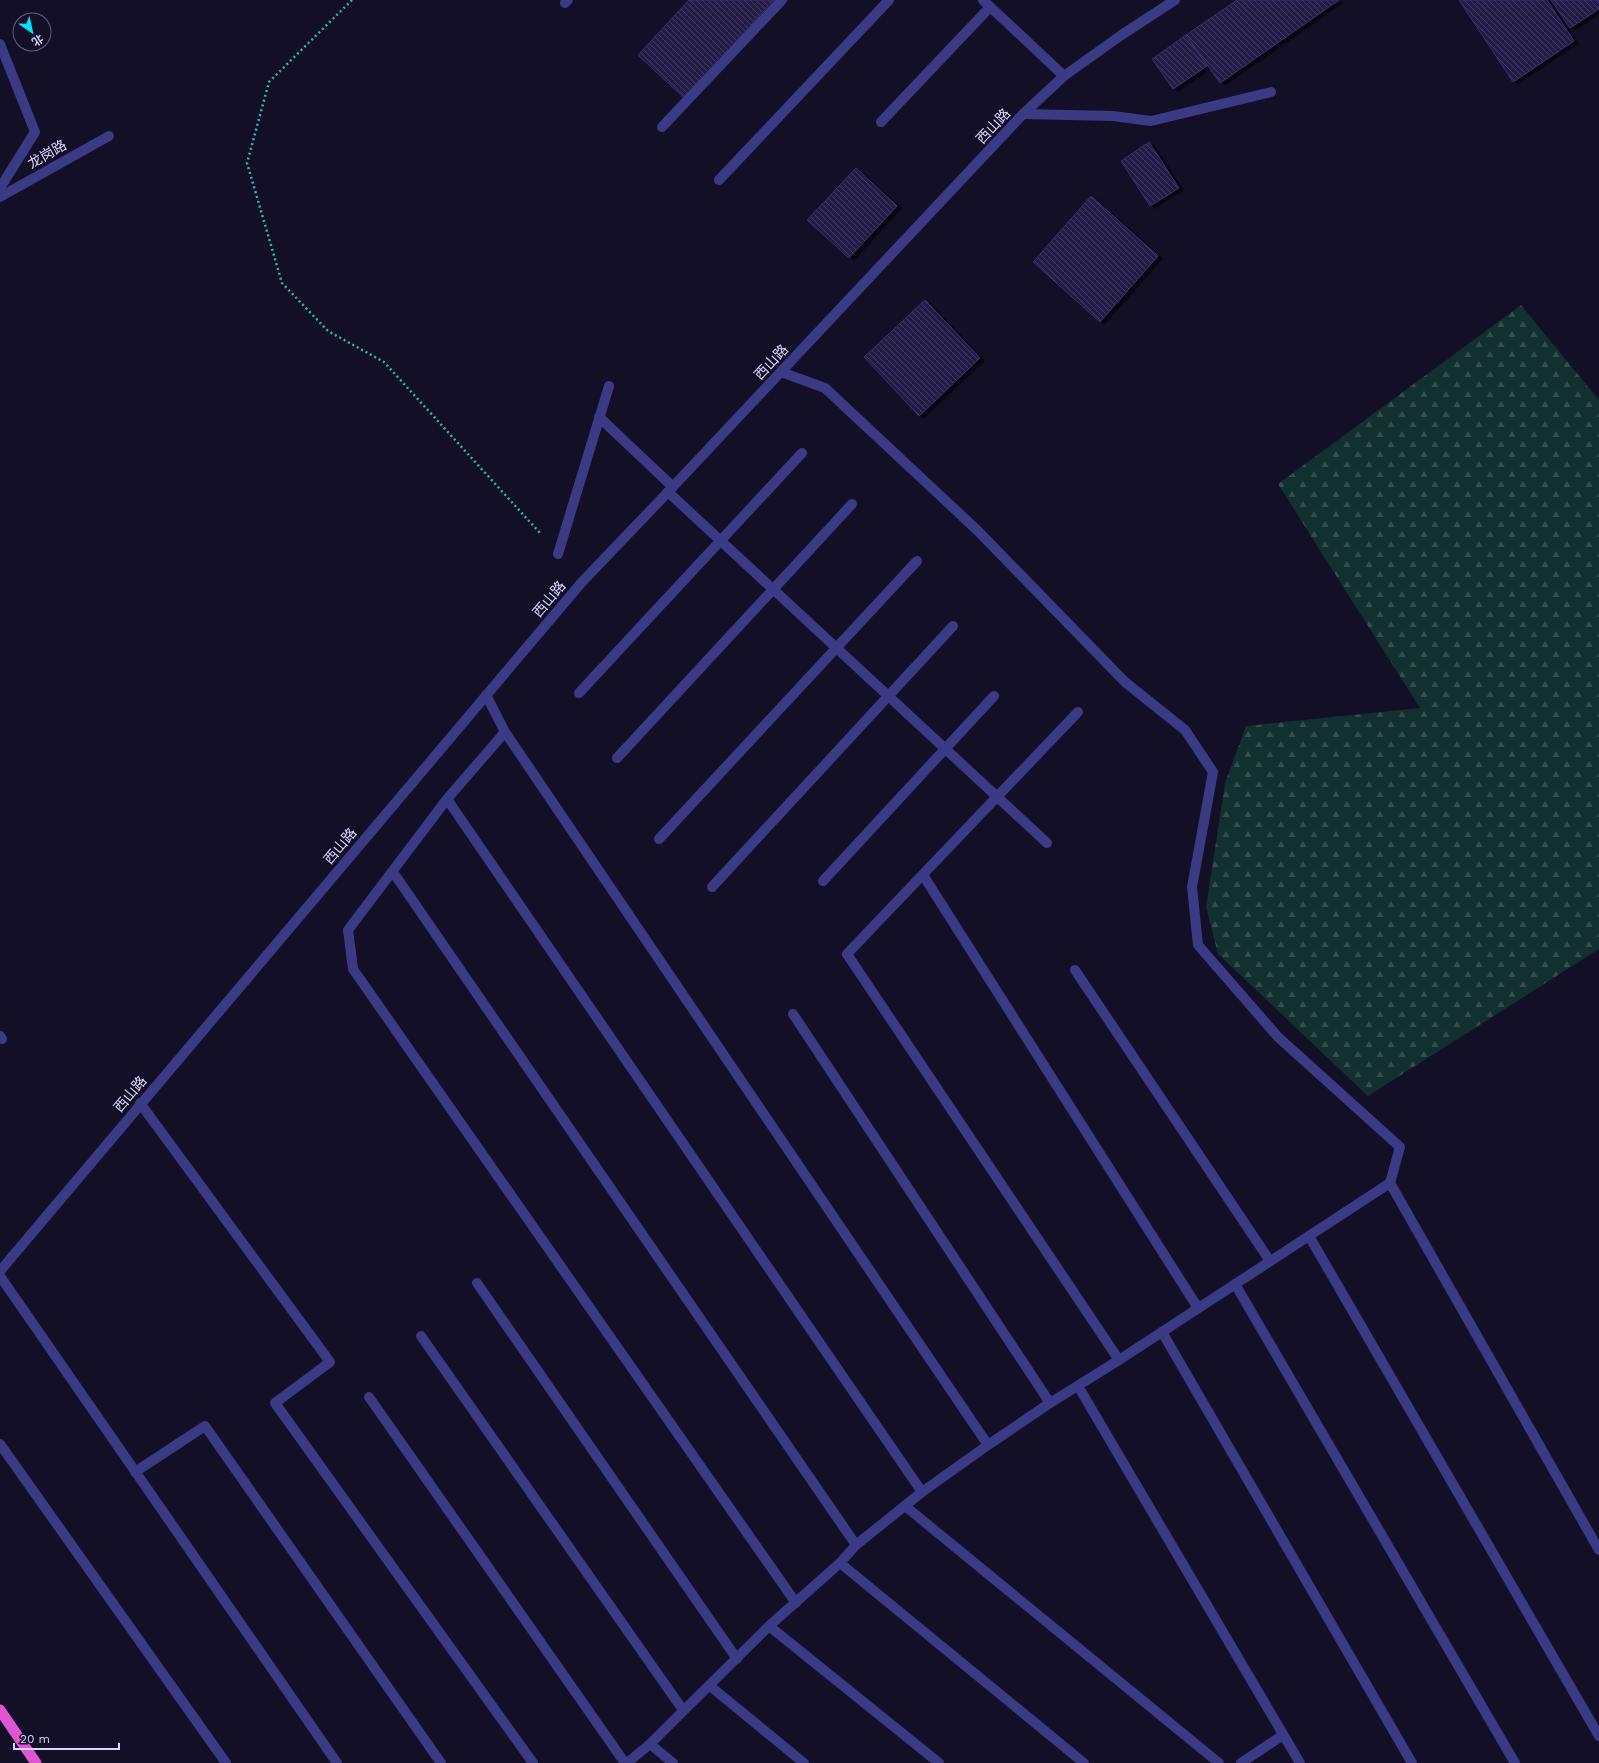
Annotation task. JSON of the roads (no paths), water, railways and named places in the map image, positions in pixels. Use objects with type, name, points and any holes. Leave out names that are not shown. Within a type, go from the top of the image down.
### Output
[{"type":"highway","points":[[0,1710],[36,1763]]},
{"type":"street","points":[[662,127],[782,0]]},
{"type":"street","points":[[719,180],[888,0]]},
{"type":"street","name":"西山路","points":[[0,1271],[140,1103],[582,582],[1023,114],[1064,76],[1120,36],[1175,0]]},
{"type":"street","points":[[881,122],[986,3],[1064,76]]},
{"type":"street","points":[[0,44],[35,132],[0,188]]},
{"type":"street","points":[[1023,114],[1113,116],[1151,121],[1270,92]]},
{"type":"street","name":"龙岗路","points":[[0,197],[109,136]]},
{"type":"street","points":[[369,1397],[626,1763],[650,1744],[769,1626],[840,1563],[856,1545],[922,1492],[1050,1403],[1119,1360],[1390,1183],[1400,1147],[1278,1037],[1198,945],[1192,887],[1214,772],[1185,730],[1125,682],[978,531],[825,388],[781,372]]},
{"type":"street","points":[[558,554],[609,386]]},
{"type":"street","points":[[599,417],[720,541],[1047,842]]},
{"type":"street","points":[[579,693],[802,453]]},
{"type":"street","points":[[617,758],[852,504]]},
{"type":"street","points":[[659,839],[916,561]]},
{"type":"street","points":[[712,886],[953,626]]},
{"type":"street","points":[[486,695],[505,732],[988,1445]]},
{"type":"street","points":[[823,881],[994,696]]},
{"type":"street","points":[[1078,712],[847,954],[1119,1360]]},
{"type":"street","points":[[505,732],[447,799],[348,930],[352,969],[796,1603]]},
{"type":"street","points":[[447,799],[922,1492]]},
{"type":"street","points":[[393,872],[856,1545]]},
{"type":"street","points":[[923,875],[1198,1308]]},
{"type":"street","points":[[1075,970],[1270,1261]]},
{"type":"street","points":[[794,1014],[1050,1403]]},
{"type":"street","points":[[140,1103],[330,1362],[275,1403],[533,1763]]},
{"type":"street","points":[[1390,1183],[1599,1550]]},
{"type":"street","points":[[1309,1236],[1599,1736]]},
{"type":"street","points":[[0,1276],[337,1763]]},
{"type":"street","points":[[477,1283],[737,1659]]},
{"type":"street","points":[[1235,1284],[1515,1763]]},
{"type":"street","points":[[1162,1332],[1412,1763]]},
{"type":"street","points":[[421,1336],[683,1710]]},
{"type":"street","points":[[1078,1386],[1300,1763]]},
{"type":"street","points":[[135,1472],[205,1426],[441,1763]]},
{"type":"street","points":[[0,1444],[226,1763]]},
{"type":"street","points":[[904,1506],[1219,1763]]},
{"type":"street","points":[[840,1563],[1084,1763]]},
{"type":"street","points":[[769,1626],[939,1763]]},
{"type":"street","points":[[710,1686],[804,1763]]},
{"type":"street","points":[[1241,1763],[1283,1735]]},
{"type":"street","points":[[650,1744],[673,1763]]}]
